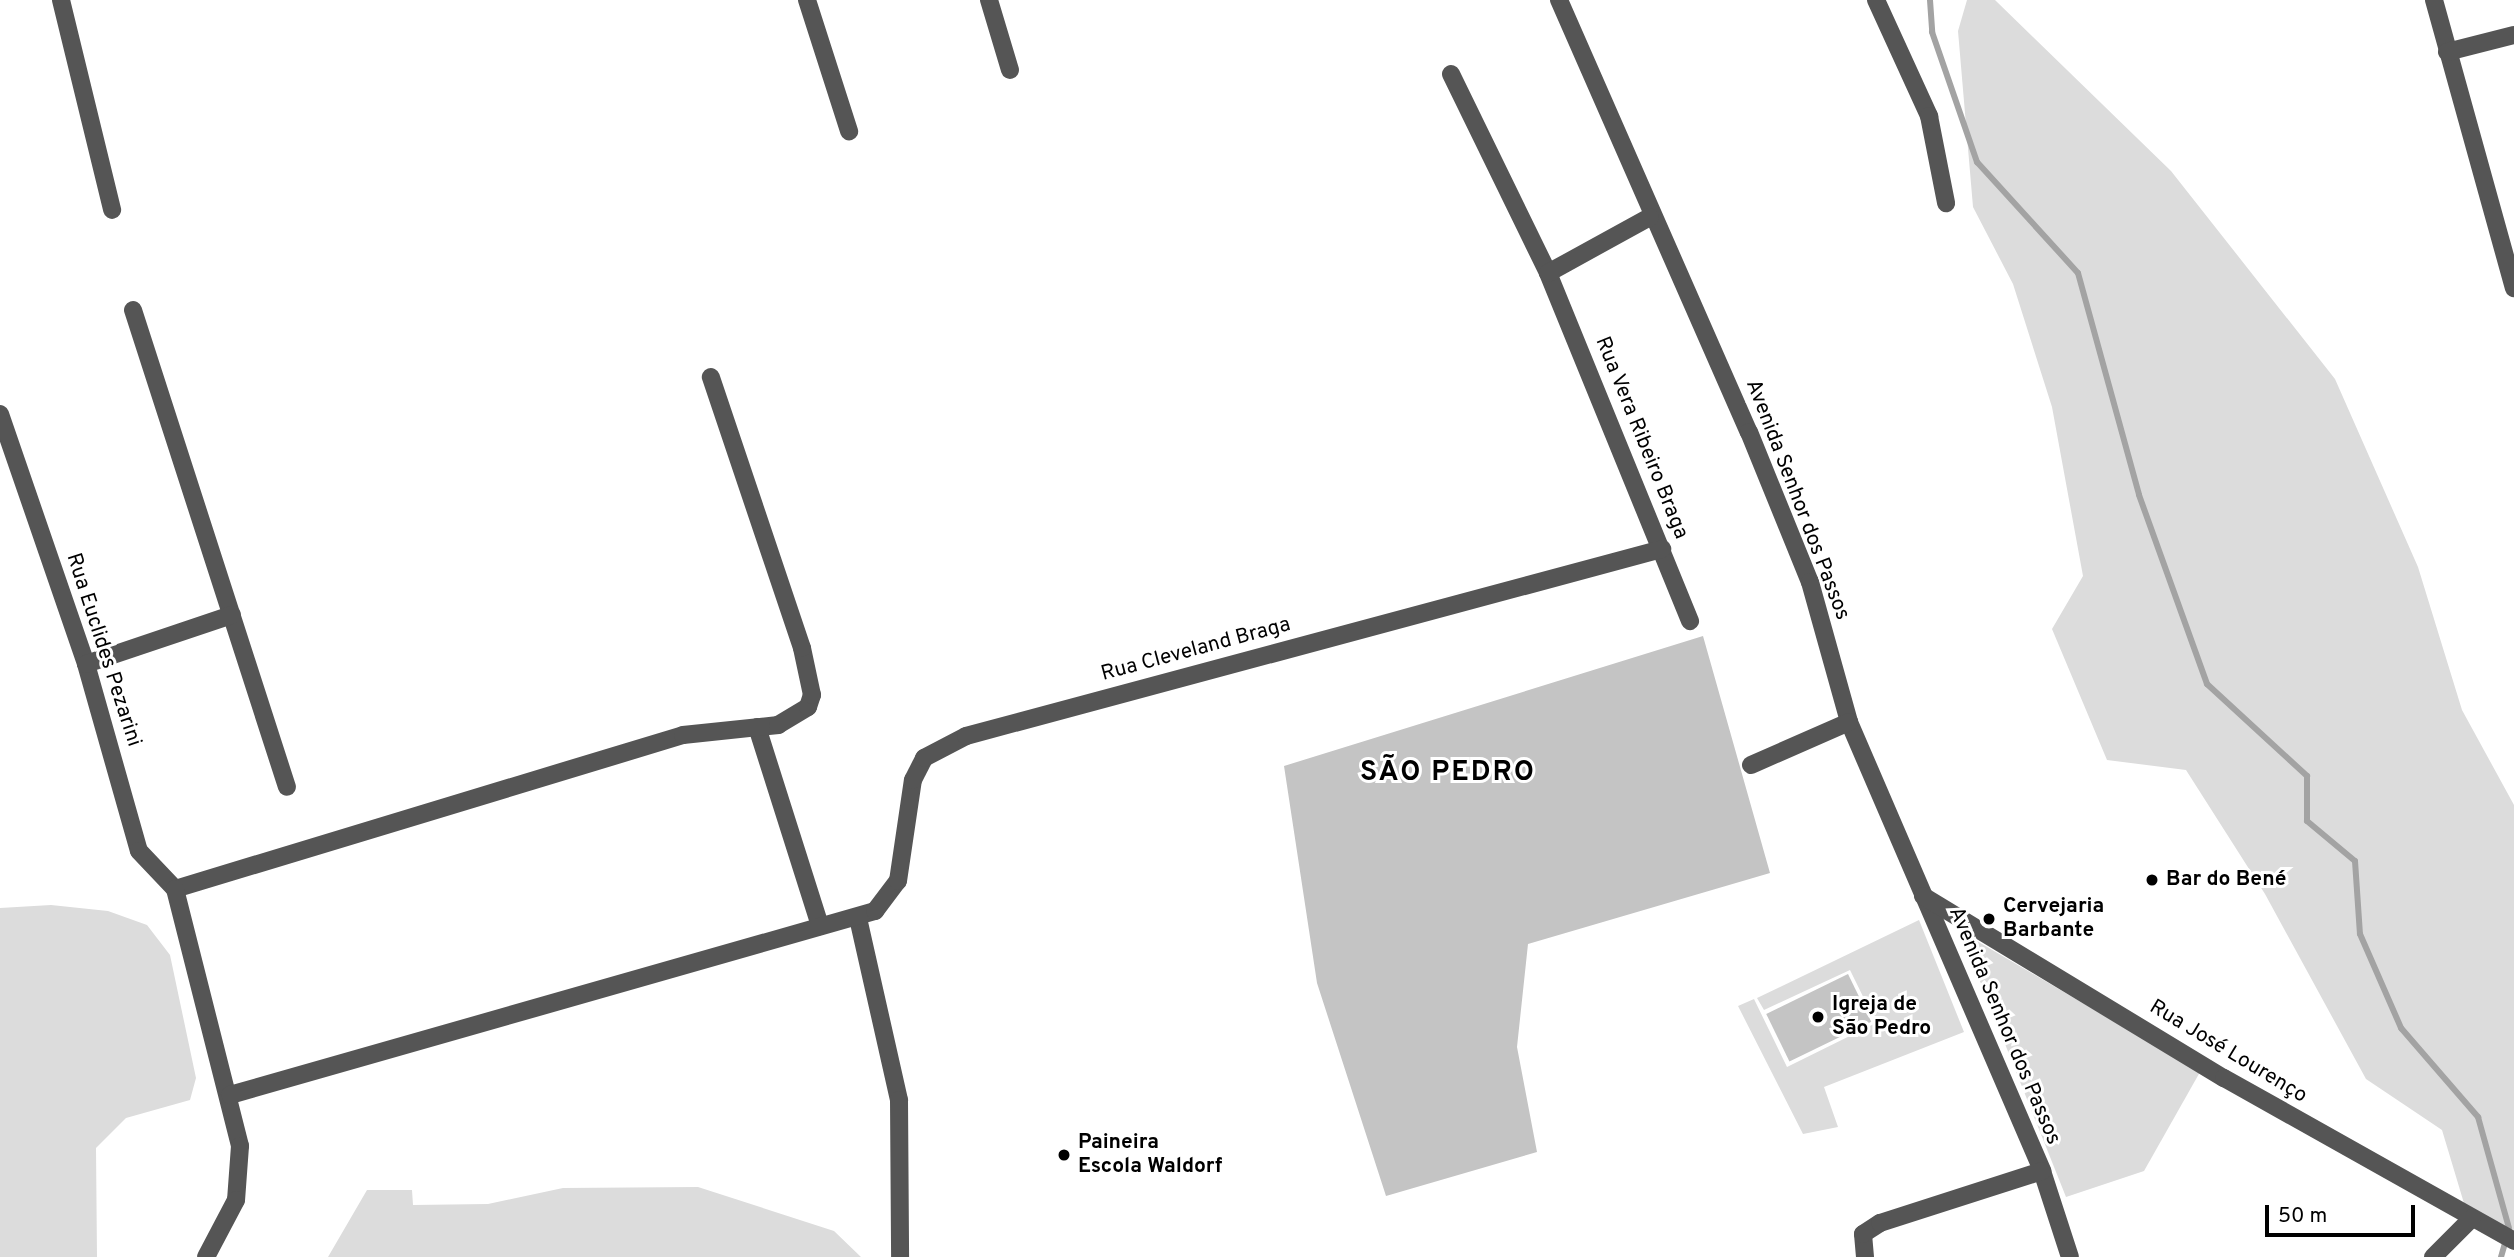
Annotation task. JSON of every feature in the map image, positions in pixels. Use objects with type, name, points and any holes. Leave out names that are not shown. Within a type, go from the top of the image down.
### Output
[{"type":"street","points":[[61,0],[112,210]]},
{"type":"street","points":[[807,0],[849,131]]},
{"type":"street","points":[[989,0],[1010,70]]},
{"type":"street","name":"Avenida Senhor dos Passos","points":[[1559,0],[1650,217],[1810,582],[1849,722],[2042,1171],[2070,1257]]},
{"type":"street","points":[[1876,0],[1929,116],[1945,203]]},
{"type":"street","points":[[2434,0],[2514,288]]},
{"type":"street","points":[[2447,52],[2514,35]]},
{"type":"street","name":"Rua Vera Ribeiro Braga","points":[[1451,74],[1548,273],[1690,621]]},
{"type":"street","points":[[1548,273],[1650,217]]},
{"type":"street","points":[[134,310],[287,787]]},
{"type":"street","points":[[206,1257],[242,1178],[230,1095],[175,889],[683,735],[757,727],[796,718],[808,707],[810,676],[711,377]]},
{"type":"street","name":"Rua Euclides Pezarini","points":[[0,414],[86,664],[139,851],[175,889]]},
{"type":"street","name":"Rua Cleveland Braga","points":[[230,1095],[820,926],[858,918],[890,899],[905,856],[913,780],[924,758],[942,746],[1662,549]]},
{"type":"street","points":[[86,664],[232,615]]},
{"type":"street","points":[[1751,765],[1849,722]]},
{"type":"street","points":[[757,727],[820,926]]},
{"type":"street","name":"Rua José Lourenço","points":[[1923,896],[2224,1078],[2514,1241]]},
{"type":"street","points":[[858,918],[899,1100],[900,1257]]},
{"type":"street","points":[[1865,1257],[1863,1234],[1880,1223],[2042,1171]]},
{"type":"street","points":[[2433,1257],[2472,1218]]},
{"type":"shaded area","points":[[1967,0],[1995,0],[2171,171],[2335,379],[2418,567],[2462,710],[2514,805],[2514,1230],[2466,1210],[2442,1130],[2366,1079],[2265,894],[2186,770],[2107,760],[2052,629],[2083,576],[2052,407],[2013,284],[1973,207],[1958,31]]},
{"type":"shaded area","points":[[51,905],[108,911],[147,925],[170,955],[196,1078],[190,1100],[126,1118],[96,1148],[97,1257],[0,1257],[0,908]]},
{"type":"shaded area","points":[[1919,920],[1964,1032],[1824,1087],[1838,1127],[1803,1134],[1738,1006],[1754,999],[1787,1067],[1876,1023],[1850,970],[1764,1010],[1757,998]]},
{"type":"shaded area","points":[[1960,931],[2200,1072],[2144,1171],[2066,1197]]},
{"type":"shaded area","points":[[698,1187],[834,1231],[861,1257],[328,1257],[367,1190],[412,1190],[413,1205],[488,1204],[563,1188]]},
{"type":"building","points":[[1703,636],[1770,873],[1528,944],[1517,1047],[1537,1152],[1386,1196],[1317,983],[1284,766]]},
{"type":"building","name":"Igreja de São Pedro","points":[[1848,974],[1871,1022],[1789,1062],[1766,1014]]},
{"type":"waterway","points":[[1930,0],[1932,32],[1977,162],[2078,273],[2139,495],[2207,684],[2307,776],[2307,821],[2355,861],[2360,934],[2401,1028],[2478,1117],[2509,1228]]},
{"type":"waterway","points":[[2501,1257],[2505,1243]]},
{"type":"place","name":"Bar do Bené","points":[[2152,880]]},
{"type":"place","name":"Cervejaria Barbante","points":[[1989,919]]},
{"type":"place","name":"Igreja de São Pedro","points":[[1818,1017]]},
{"type":"place","name":"Paineira Escola Waldorf","points":[[1064,1155]]},
{"type":"district","name":"SÃO PEDRO","points":[[1448,773]]}]
